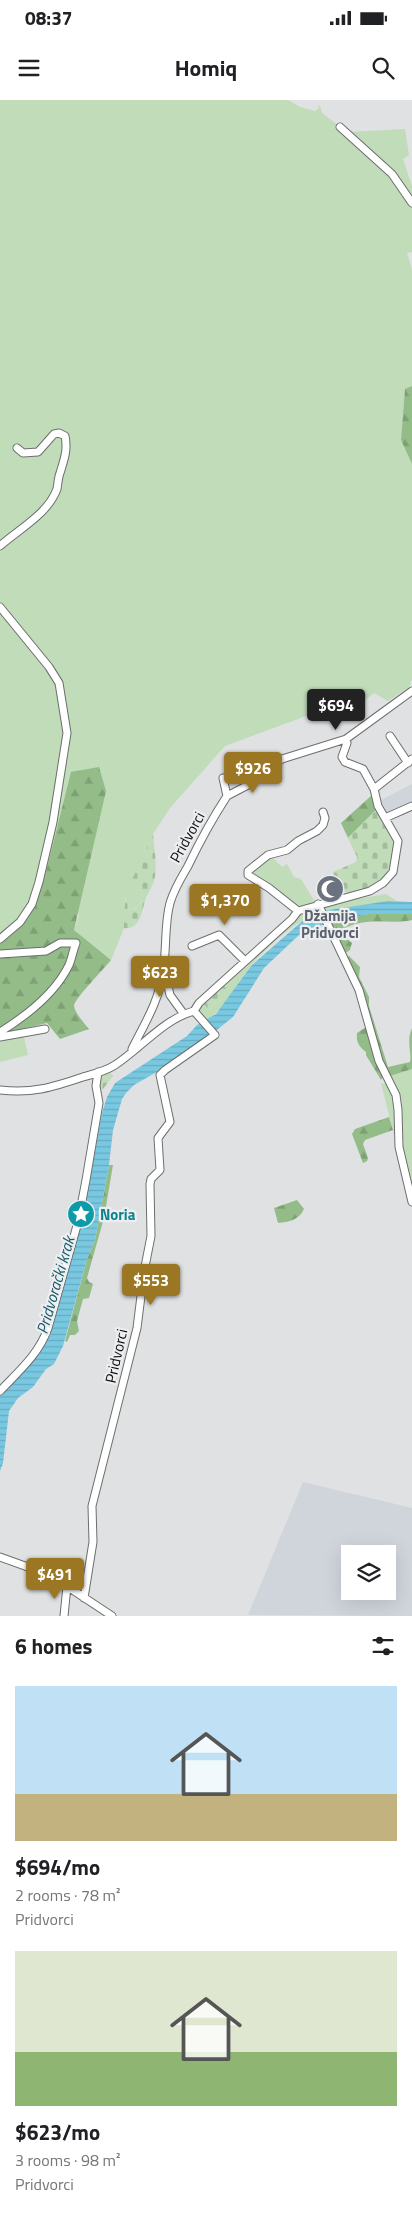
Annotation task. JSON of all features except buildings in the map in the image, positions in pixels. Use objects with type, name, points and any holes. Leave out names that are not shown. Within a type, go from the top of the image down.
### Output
[{"type":"street","points":[[340,126],[392,174],[412,203]]},
{"type":"street","points":[[0,546],[38,516],[47,504],[56,490],[66,454],[67,443],[65,436],[59,433],[54,434],[38,452],[23,453],[17,448]]},
{"type":"street","points":[[0,607],[44,660],[59,683],[67,733],[53,822],[40,882],[32,904],[20,922],[0,939]]},
{"type":"street","points":[[224,778],[227,796],[250,784],[282,758],[346,739],[412,691]]},
{"type":"street","points":[[374,789],[410,761],[390,736]]},
{"type":"street","points":[[194,1010],[298,911],[319,908],[370,891],[390,877],[395,863],[398,841],[378,806],[374,789],[363,769],[345,762],[342,757],[347,744],[346,739]]},
{"type":"street","name":"Pridvorci","points":[[131,1052],[155,1004],[164,969],[167,915],[170,902],[179,879],[200,838],[227,796]]},
{"type":"street","points":[[385,818],[412,806]]},
{"type":"street","points":[[298,911],[269,888],[248,875],[248,871],[268,855],[287,850],[298,841],[318,831],[323,825],[325,818],[322,812]]},
{"type":"street","points":[[319,908],[359,990],[380,1061],[396,1096],[399,1146],[405,1179],[412,1202]]},
{"type":"street","points":[[192,946],[219,935],[245,961]]},
{"type":"street","points":[[0,954],[46,951],[60,943],[76,943],[69,965],[51,992],[15,1023],[0,1032]]},
{"type":"street","points":[[164,969],[170,995],[183,1013]]},
{"type":"street","name":"Pridvorci","points":[[0,1090],[40,1091],[114,1066],[183,1013],[194,1010],[215,1035],[160,1075],[170,1122],[158,1138],[160,1170],[151,1179],[150,1184],[150,1236],[137,1328],[92,1506],[92,1542],[84,1598]]},
{"type":"street","points":[[0,1037],[44,1029]]},
{"type":"street","points":[[0,1391],[36,1352],[48,1328],[78,1222],[99,1103],[96,1086],[98,1072]]},
{"type":"street","points":[[0,1557],[50,1575],[112,1616]]},
{"type":"street","points":[[64,1616],[67,1586]]},
{"type":"shaded area","points":[[412,784],[412,804],[386,815],[379,801]]},
{"type":"shaded area","points":[[303,1482],[412,1508],[412,1616],[248,1615]]},
{"type":"green space","points":[[0,100],[288,100],[300,107],[315,111],[319,108],[318,105],[320,106],[322,113],[347,132],[405,129],[409,155],[403,159],[412,186],[412,252],[407,253],[412,269],[412,386],[405,389],[401,440],[412,464],[412,679],[409,687],[388,701],[374,693],[333,722],[325,709],[225,746],[170,808],[153,834],[125,900],[124,928],[111,960],[74,930],[79,915],[45,876],[35,907],[0,942]]},
{"type":"green space","points":[[412,386],[412,464],[401,440],[405,389]]},
{"type":"green space","points":[[99,767],[106,791],[74,930],[111,960],[75,1002],[74,1006],[78,1015],[89,1029],[60,1039],[47,1023],[0,1034],[0,942],[35,907],[45,876],[71,772]]},
{"type":"green space","points":[[372,795],[377,809],[348,838],[341,823]]},
{"type":"green space","points":[[377,809],[396,841],[392,871],[374,886],[348,893],[340,889],[333,872],[356,862],[357,857],[348,838]]},
{"type":"green space","points":[[153,834],[156,866],[154,882],[146,898],[140,918],[134,926],[124,928],[127,891]],"holes":[[[139,889],[142,898],[140,903],[134,910],[130,910],[128,906],[131,894]]]},
{"type":"green space","points":[[273,858],[282,867],[287,864],[294,877],[301,879],[315,902],[294,907],[251,872],[253,868]]},
{"type":"green space","points":[[139,889],[142,898],[133,910],[130,910],[128,906],[131,893]]},
{"type":"green space","points":[[386,894],[397,901],[323,911],[323,905]]},
{"type":"green space","points":[[312,909],[318,912],[290,929],[263,952],[249,968],[225,1003],[206,1021],[197,1008],[203,1003],[209,1010],[223,997],[223,985],[302,913]]},
{"type":"green space","points":[[368,914],[412,914],[412,920],[359,923],[342,930],[343,936],[352,943],[350,950],[344,954],[329,923]]},
{"type":"green space","points":[[349,956],[360,967],[359,977],[369,997],[369,1006],[388,1067],[410,1062],[409,1037],[412,1028],[412,1069],[390,1076],[385,1068],[345,957]]},
{"type":"green space","points":[[223,985],[226,988],[223,997],[209,1010],[203,1003]]},
{"type":"green space","points":[[368,1026],[384,1075],[381,1080],[366,1052],[358,1042],[357,1033]]},
{"type":"green space","points":[[22,1028],[28,1055],[0,1062],[0,1034]]},
{"type":"green space","points":[[412,1069],[412,1192],[404,1159],[390,1076]]},
{"type":"green space","points":[[108,1071],[113,1076],[103,1089],[100,1089],[97,1082]]},
{"type":"green space","points":[[381,1083],[386,1084],[390,1088],[395,1101],[396,1123],[394,1135]]},
{"type":"green space","points":[[389,1117],[393,1130],[365,1140],[363,1144],[368,1158],[363,1163],[352,1134],[355,1129]]},
{"type":"green space","points":[[109,1165],[113,1165],[104,1218],[87,1278],[93,1284],[89,1298],[83,1299],[77,1321],[79,1331],[75,1335],[70,1335],[67,1342],[65,1341],[87,1259],[95,1240]]},
{"type":"green space","points":[[297,1200],[304,1209],[302,1213],[293,1220],[278,1223],[274,1208]]},
{"type":"water","points":[[388,901],[412,902],[412,914],[368,914],[311,928],[299,935],[264,968],[233,1017],[162,1069],[134,1085],[126,1093],[122,1099],[113,1130],[109,1165],[95,1240],[87,1259],[63,1346],[54,1364],[46,1369],[33,1387],[18,1398],[9,1411],[3,1463],[0,1471],[0,1393],[42,1349],[47,1340],[88,1191],[102,1113],[107,1097],[115,1083],[187,1036],[197,1025],[216,1014],[251,966],[308,916],[323,911]]},
{"type":"place","name":"Džamija Pridvorci","points":[[330,889]]},
{"type":"place","name":"Noria","points":[[81,1214]]},
{"type":"water label","name":"Pridvorački krak","points":[[55,1285]]}]
